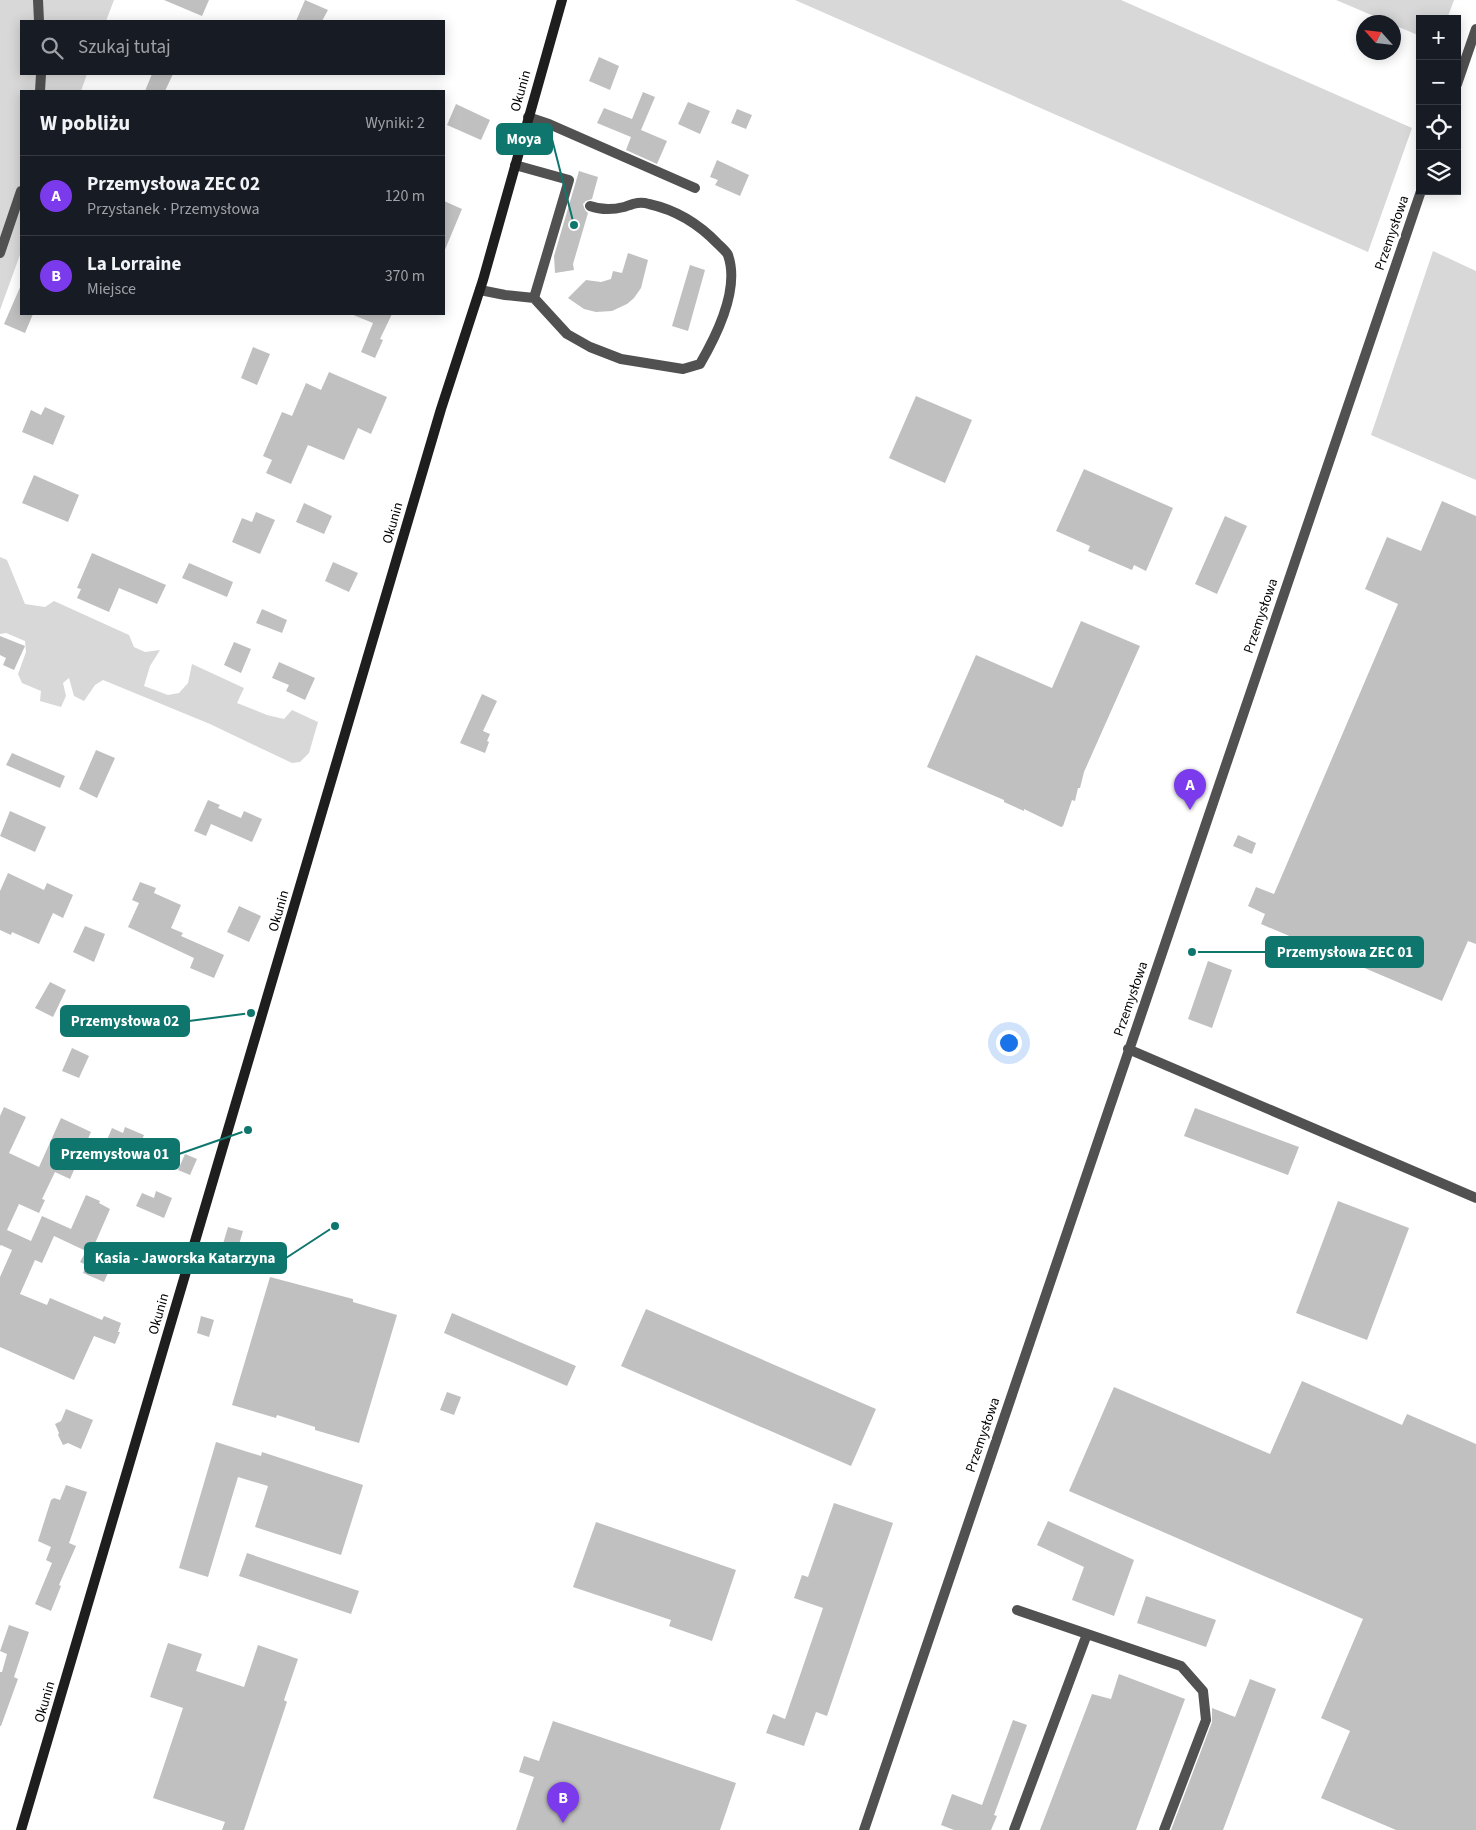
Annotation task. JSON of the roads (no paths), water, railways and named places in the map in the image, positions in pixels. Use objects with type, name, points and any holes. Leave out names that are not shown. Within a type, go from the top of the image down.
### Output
[{"type":"main road","name":"Okunin","points":[[21,1830],[436,428],[480,290],[562,0]]},
{"type":"street","points":[[38,0],[39,20]]},
{"type":"street","points":[[1461,72],[1476,29]]},
{"type":"street","points":[[40,90],[41,75]]},
{"type":"street","points":[[528,117],[549,124],[695,188]]},
{"type":"street","points":[[515,165],[569,180],[567,199],[534,298]]},
{"type":"street","points":[[0,253],[20,194]]},
{"type":"street","name":"Przemysłowa","points":[[864,1830],[1420,195]]},
{"type":"street","points":[[480,290],[534,298],[548,316],[567,334],[590,347],[621,359],[683,369],[700,364],[724,313],[731,280],[727,254],[706,232],[680,215],[664,209],[636,202],[624,207],[606,210],[590,206]]},
{"type":"street","name":"Przemysłowa","points":[[1128,1049],[1476,1198]]},
{"type":"street","points":[[1017,1610],[1181,1666],[1203,1691],[1206,1720],[1164,1830]]},
{"type":"street","points":[[1014,1830],[1087,1634]]},
{"type":"place","name":"Moya","points":[[574,225]]},
{"type":"place","name":"Przemysłowa ZEC 02","points":[[1190,810]]},
{"type":"place","name":"Przemysłowa ZEC 01","points":[[1192,952]]},
{"type":"place","name":"Przemysłowa 02","points":[[251,1013]]},
{"type":"place","name":"Przemysłowa 01","points":[[248,1130]]},
{"type":"place","name":"Kasia - Jaworska Katarzyna","points":[[335,1226]]},
{"type":"place","name":"La Lorraine","points":[[563,1823]]}]
